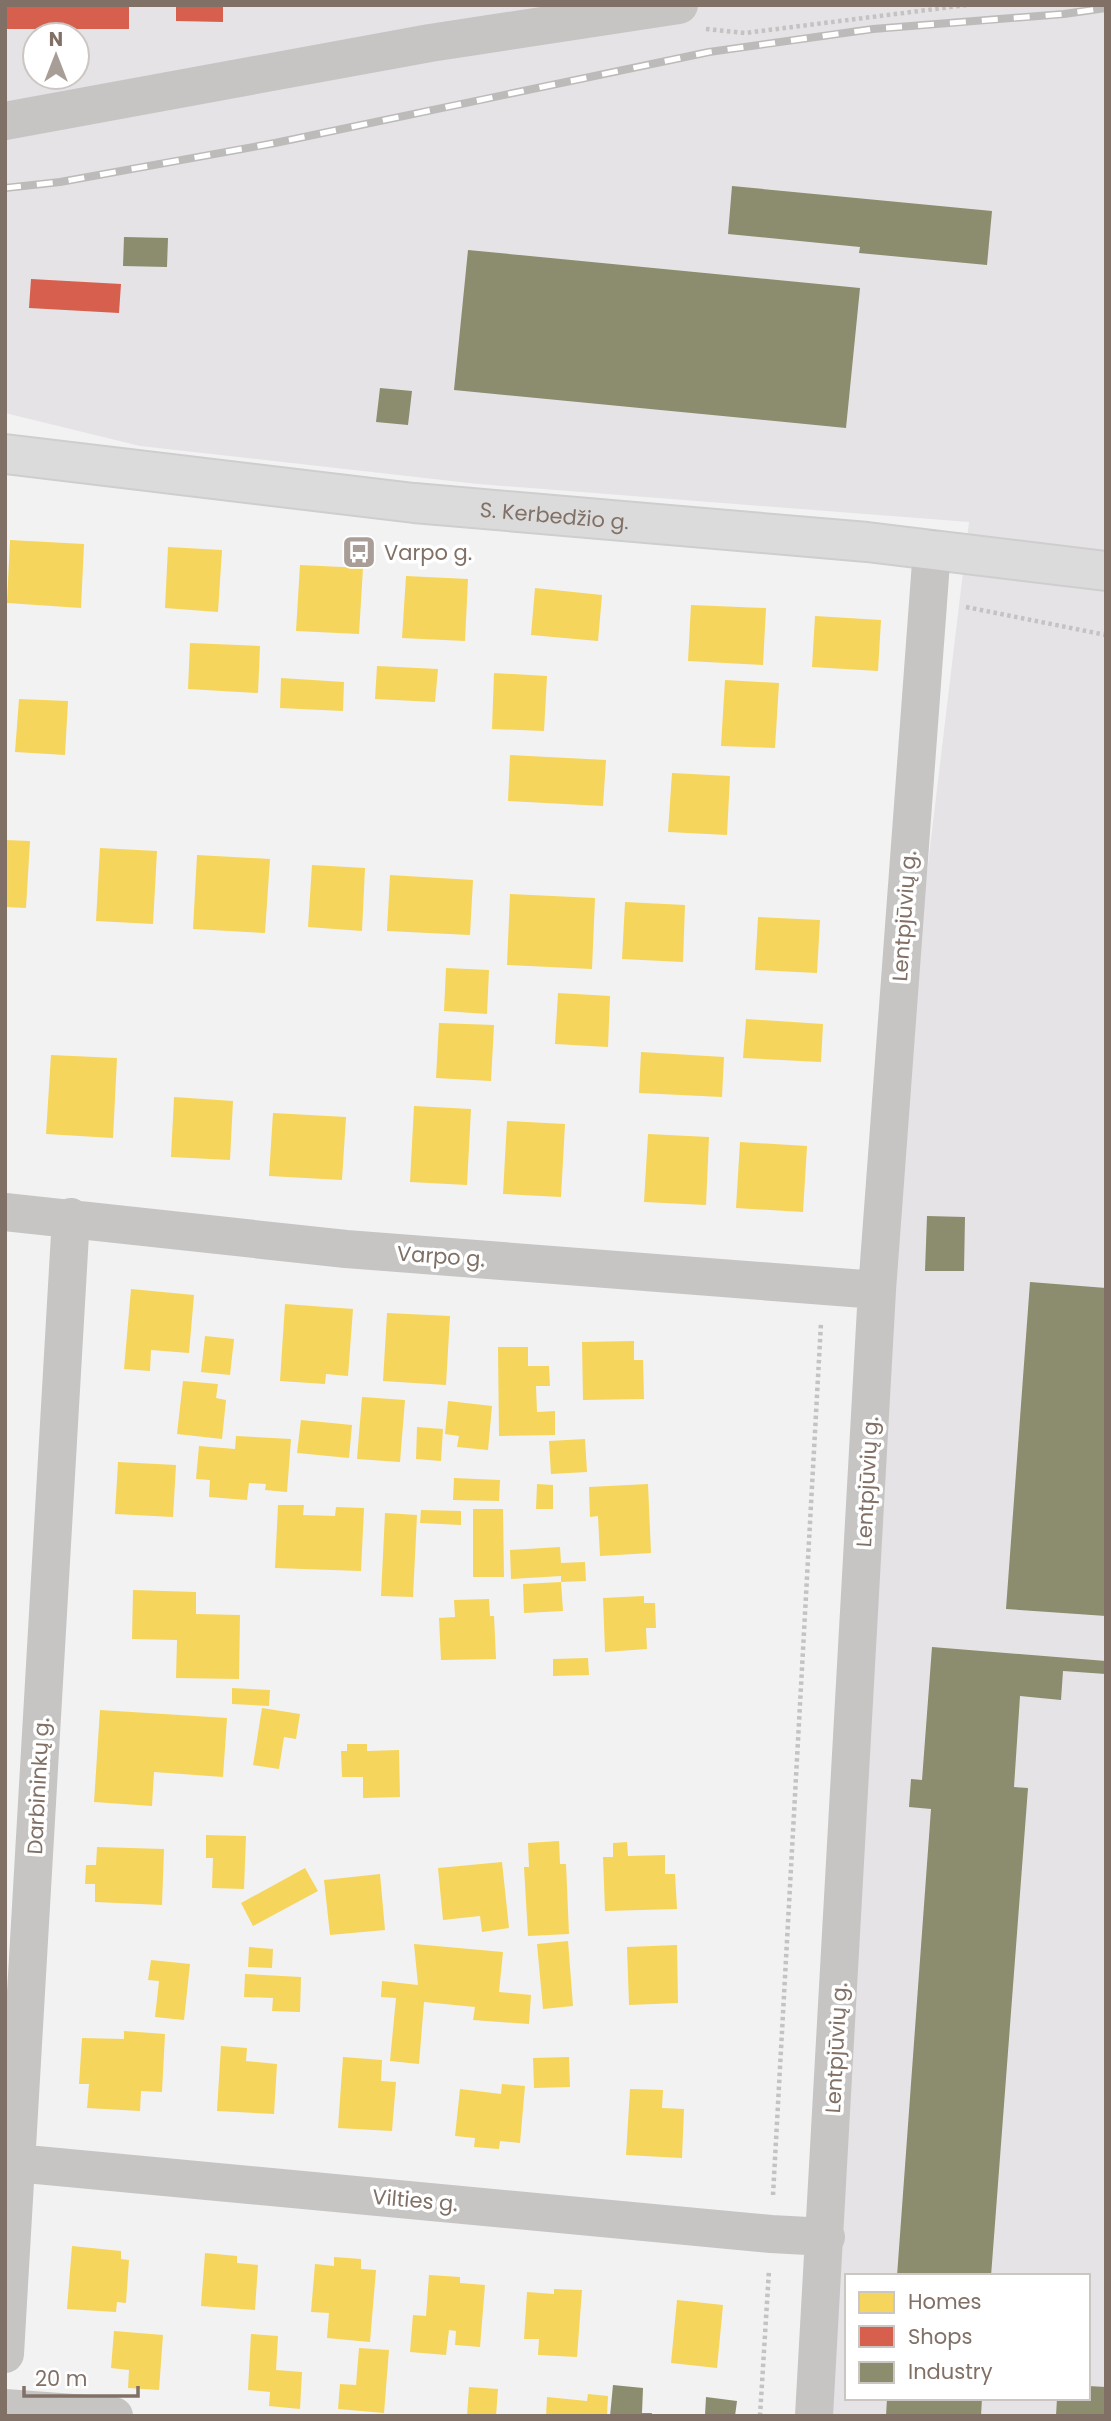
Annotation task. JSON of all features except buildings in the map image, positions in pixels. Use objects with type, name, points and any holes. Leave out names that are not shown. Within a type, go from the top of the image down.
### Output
[{"type":"main road","name":"S. Kerbedžio g.","points":[[5,454],[414,503],[932,549],[1106,571]]},
{"type":"street","points":[[5,121],[430,43],[667,7]]},
{"type":"street","name":"Lentpjūvių g.","points":[[814,2416],[877,1290],[932,549]]},
{"type":"street","name":"Varpo g.","points":[[5,1212],[71,1217],[346,1249],[877,1290]]},
{"type":"street","name":"Darbininkų g.","points":[[5,2354],[10,2162],[71,1217]]},
{"type":"street","name":"Vilties g.","points":[[10,2162],[825,2237]]},
{"type":"street","points":[[5,2408],[114,2416]]},
{"type":"path","points":[[667,7],[680,26],[745,33],[967,5]]},
{"type":"path","points":[[928,600],[1106,635]]},
{"type":"path","points":[[760,2416],[823,1286]]},
{"type":"shaded area","points":[[5,5],[1106,5],[1106,2416],[814,2416],[877,1290],[969,522],[478,484],[140,446],[5,413]]},
{"type":"railway","points":[[5,188],[60,182],[275,143],[709,52],[873,29],[1064,14],[1106,8]]},
{"type":"place","name":"Varpo g.","points":[[359,552]]}]
